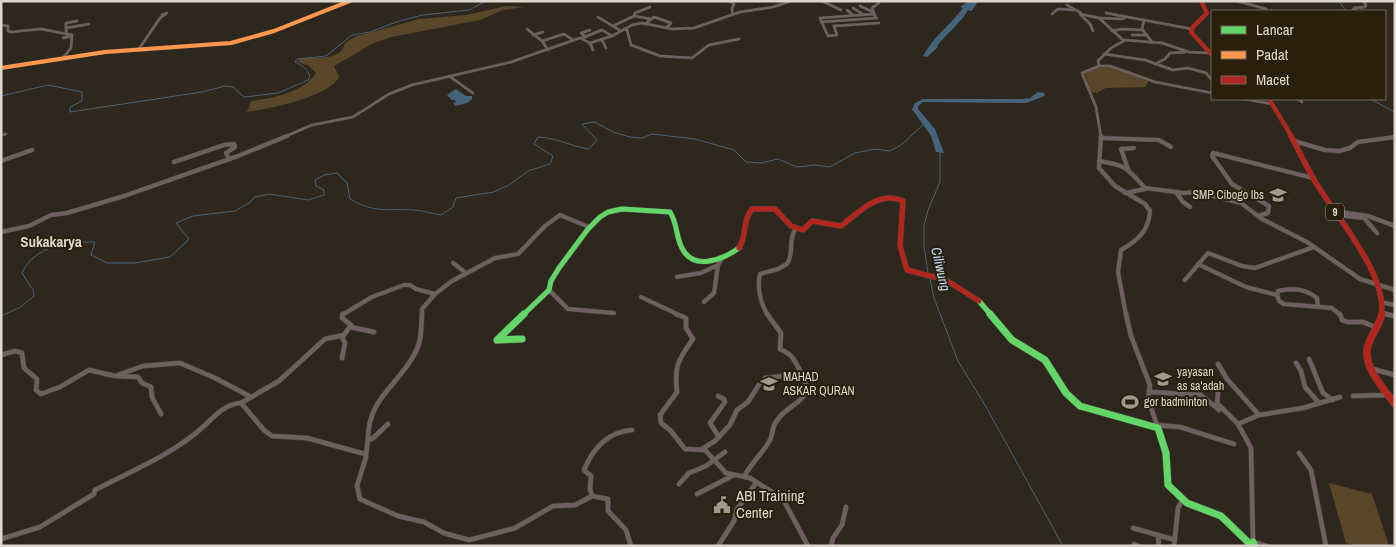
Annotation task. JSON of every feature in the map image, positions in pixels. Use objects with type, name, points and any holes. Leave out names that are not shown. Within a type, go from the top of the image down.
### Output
[{"type":"main road","points":[[1,68],[139,49],[217,45],[274,31],[350,1]]},
{"type":"main road","points":[[1201,1],[1210,14],[1192,29],[1193,36],[1211,54]]},
{"type":"main road","name":"9","points":[[1270,101],[1313,178],[1375,274],[1385,303],[1383,313],[1368,345],[1367,352],[1373,369],[1395,404]]},
{"type":"main road","points":[[522,339],[517,338],[503,342],[497,340],[549,290],[549,286],[558,270],[589,227],[601,216],[612,211],[668,212],[674,216],[680,243],[688,255],[699,261],[709,263],[723,257],[742,244],[745,217],[752,209],[775,209],[796,228],[803,230],[814,221],[841,226],[876,200],[898,197],[903,203],[900,246],[902,258],[908,270],[953,283],[984,304],[1012,340],[1045,360],[1066,393],[1076,404],[1087,409],[1157,426],[1166,453],[1166,482],[1182,500],[1221,516],[1250,544],[1254,544]]},
{"type":"street","points":[[729,1],[734,4],[732,9],[733,15]]},
{"type":"street","points":[[590,43],[612,36],[632,24],[645,24],[666,28],[697,28],[743,11],[776,6],[791,1]]},
{"type":"street","points":[[822,1],[841,10]]},
{"type":"street","points":[[874,13],[820,17],[828,36],[837,35],[834,26],[880,25],[872,8],[879,3],[875,1]]},
{"type":"street","points":[[1237,1],[1261,10],[1266,9]]},
{"type":"street","points":[[1353,10],[1354,8],[1366,7],[1363,1]]},
{"type":"street","points":[[1067,5],[1081,13],[1099,18],[1122,19],[1126,17]]},
{"type":"street","points":[[860,6],[874,13]]},
{"type":"street","points":[[613,26],[635,16],[635,13],[650,7]]},
{"type":"street","points":[[853,8],[864,15]]},
{"type":"street","points":[[1052,14],[1058,9],[1074,10]]},
{"type":"street","points":[[847,10],[853,15]]},
{"type":"street","points":[[837,12],[842,20]]},
{"type":"street","points":[[1106,12],[1192,29]]},
{"type":"street","points":[[1081,13],[1080,15],[1090,24],[1093,31]]},
{"type":"street","points":[[139,49],[162,15]]},
{"type":"street","points":[[635,16],[650,19]]},
{"type":"street","points":[[645,24],[654,16],[671,23],[666,28]]},
{"type":"street","points":[[598,17],[613,26],[626,30],[632,45],[667,57],[692,58],[708,45],[739,39]]},
{"type":"street","points":[[821,22],[877,18]]},
{"type":"street","points":[[1099,18],[1124,40],[1164,44],[1186,52]]},
{"type":"street","points":[[1144,20],[1143,30],[1152,42]]},
{"type":"street","points":[[67,35],[65,30],[66,23],[77,21]]},
{"type":"street","points":[[66,28],[89,24]]},
{"type":"street","points":[[1,25],[8,26],[10,32],[43,29],[72,36]]},
{"type":"street","points":[[526,29],[542,41],[548,50]]},
{"type":"street","points":[[1112,31],[1122,29],[1143,30]]},
{"type":"street","points":[[590,30],[581,33],[590,43],[593,50]]},
{"type":"street","points":[[1,232],[29,226],[51,215],[67,213],[124,196],[229,159],[312,124],[357,116],[402,88],[505,64],[602,30],[612,36]]},
{"type":"street","points":[[14,36],[22,31]]},
{"type":"street","points":[[533,35],[543,32]]},
{"type":"street","points":[[542,41],[564,34],[573,40]]},
{"type":"street","points":[[1132,35],[1147,35]]},
{"type":"street","points":[[63,38],[72,36]]},
{"type":"street","points":[[63,58],[70,51],[72,36]]},
{"type":"street","points":[[602,40],[606,48]]},
{"type":"street","points":[[1099,66],[1098,61],[1104,54],[1124,40]]},
{"type":"street","points":[[1155,64],[1166,58],[1168,54],[1186,52],[1211,54]]},
{"type":"street","points":[[1104,54],[1145,60],[1173,70],[1185,67],[1191,68],[1208,74],[1211,78]]},
{"type":"street","points":[[1211,93],[1155,82],[1114,66],[1099,66],[1082,73],[1096,107],[1101,138],[1099,168],[1115,186],[1148,207],[1150,215],[1143,234],[1121,250],[1118,272],[1128,326],[1147,374],[1150,392],[1148,399],[1157,426],[1180,427],[1234,444]]},
{"type":"street","points":[[449,76],[473,93]]},
{"type":"street","points":[[1,135],[6,134]]},
{"type":"street","points":[[1294,141],[1326,150],[1339,151],[1350,148],[1358,142],[1395,137]]},
{"type":"street","points":[[1101,138],[1159,140],[1171,147]]},
{"type":"street","points":[[174,162],[224,145],[234,144],[236,146],[226,153],[229,159]]},
{"type":"street","points":[[1129,171],[1121,149],[1134,148]]},
{"type":"street","points":[[1,162],[32,150]]},
{"type":"street","points":[[1258,216],[1268,213],[1269,206],[1232,184],[1212,156],[1213,153],[1313,178]]},
{"type":"street","points":[[1099,160],[1120,164],[1142,186],[1150,189]]},
{"type":"street","points":[[1126,193],[1136,189],[1197,192],[1241,203],[1258,216],[1314,247],[1359,278],[1380,287],[1395,290]]},
{"type":"street","points":[[1176,192],[1183,202],[1190,207]]},
{"type":"street","points":[[1335,213],[1368,216],[1395,226]]},
{"type":"street","points":[[1335,213],[1364,218],[1378,233]]},
{"type":"street","points":[[589,227],[580,226],[565,216],[560,215],[540,230],[518,254],[495,258],[466,273],[435,294],[422,311],[421,339],[414,356],[380,398],[373,411],[368,426],[366,455],[357,486],[362,501],[401,517],[424,522],[444,533],[469,540],[519,526],[550,506],[575,505],[592,496],[608,499],[608,511],[621,524],[629,536],[631,546]]},
{"type":"street","points":[[746,477],[745,475],[750,466],[771,438],[777,421],[806,394],[808,385],[791,354],[780,349],[781,333],[765,312],[758,283],[760,274],[781,268],[790,260],[792,253],[790,237],[796,228]]},
{"type":"street","points":[[1185,280],[1209,253],[1238,265],[1258,267],[1280,260],[1303,248],[1314,247]]},
{"type":"street","points":[[704,302],[715,291],[718,266],[723,257]]},
{"type":"street","points":[[453,263],[466,273]]},
{"type":"street","points":[[1198,264],[1250,289],[1277,295]]},
{"type":"street","points":[[677,277],[701,273],[718,266]]},
{"type":"street","points":[[350,327],[350,324],[342,318],[342,314],[383,293],[409,285],[435,294]]},
{"type":"street","points":[[1277,295],[1278,291],[1286,289],[1305,292],[1317,298],[1318,306]]},
{"type":"street","points":[[549,290],[568,309],[614,313]]},
{"type":"street","points":[[1277,295],[1279,301],[1284,304],[1318,306],[1335,310],[1340,314],[1342,320],[1347,322],[1363,322],[1377,328]]},
{"type":"street","points":[[641,297],[687,319],[686,328],[693,339],[682,353],[675,372],[676,394],[659,419],[684,449],[702,449],[709,453],[724,471],[732,476],[746,477],[785,501],[808,546]]},
{"type":"street","points":[[1385,303],[1395,305]]},
{"type":"street","points":[[1383,313],[1395,316]]},
{"type":"street","points":[[350,327],[374,332]]},
{"type":"street","points":[[1,539],[40,527],[71,506],[94,494],[95,490],[175,448],[228,406],[236,402],[241,403],[279,381],[325,339],[332,336],[342,336],[350,327]]},
{"type":"street","points":[[342,336],[345,343],[342,358]]},
{"type":"street","points":[[1,355],[15,351],[22,353],[24,368],[37,379],[36,390],[41,394],[60,387],[88,370],[115,376],[138,377],[142,383],[151,387],[152,397],[161,414]]},
{"type":"street","points":[[1309,359],[1322,393],[1333,400]]},
{"type":"street","points":[[115,376],[142,366],[180,363],[215,378],[251,397]]},
{"type":"street","points":[[1296,363],[1301,371],[1305,387],[1319,403]]},
{"type":"street","points":[[1218,364],[1227,379],[1259,416]]},
{"type":"street","points":[[1373,369],[1395,375]]},
{"type":"street","points":[[765,378],[802,374]]},
{"type":"street","points":[[702,449],[719,437],[733,422],[737,410],[748,402],[760,383]]},
{"type":"street","points":[[1353,396],[1395,390]]},
{"type":"street","points":[[1150,392],[1202,395],[1219,410]]},
{"type":"street","points":[[1218,393],[1217,403],[1238,424],[1251,448],[1251,503],[1254,544],[1267,546]]},
{"type":"street","points":[[718,396],[724,398],[725,402],[710,424],[719,437]]},
{"type":"street","points":[[1238,424],[1259,416],[1282,413],[1340,397]]},
{"type":"street","points":[[241,403],[264,430],[272,436],[307,438],[366,455]]},
{"type":"street","points":[[368,439],[372,439],[388,424]]},
{"type":"street","points":[[592,496],[590,489],[591,476],[584,470],[589,458],[598,446],[618,431],[632,430]]},
{"type":"street","points":[[679,484],[690,473],[704,467],[725,452]]},
{"type":"street","points":[[1299,453],[1311,470],[1326,546]]},
{"type":"street","points":[[698,494],[732,476]]},
{"type":"street","points":[[718,546],[734,521],[737,509],[756,483]]},
{"type":"street","points":[[1133,528],[1158,535],[1174,543],[1178,508],[1182,500]]},
{"type":"street","points":[[832,546],[833,538],[843,521],[846,507]]},
{"type":"street","points":[[1158,535],[1159,546]]},
{"type":"shaded area","points":[[506,6],[524,7],[503,10],[480,20],[392,37],[374,43],[334,66],[339,77],[333,84],[323,90],[297,101],[247,112],[251,101],[296,90],[310,80],[316,73],[309,66],[298,62],[300,59],[333,56],[343,49],[345,43],[357,36],[420,19],[466,15]]},
{"type":"shaded area","points":[[1102,67],[1112,67],[1148,81],[1146,87],[1106,88],[1097,93],[1091,92],[1085,75],[1086,72]]},
{"type":"shaded area","points":[[1329,483],[1372,494],[1389,546],[1357,546],[1346,543]]},
{"type":"water","points":[[969,1],[978,1],[972,11],[968,10],[938,47],[927,57],[923,56],[963,8],[960,7]]},
{"type":"water","points":[[456,89],[466,96],[472,96],[472,99],[467,103],[456,106],[453,103],[456,102],[455,100],[452,100],[447,95]]},
{"type":"water","points":[[1038,92],[1044,93],[1045,96],[1026,103],[923,102],[918,106],[918,109],[935,129],[944,153],[936,152],[931,136],[912,109],[915,103],[923,99],[1022,99],[1030,98]]},
{"type":"waterway","points":[[1,96],[48,85],[82,92],[82,101],[70,107],[70,112],[202,92],[225,86],[233,87],[244,97],[278,93],[308,80],[309,74],[300,64],[295,62],[297,59],[326,56],[352,35],[370,32],[399,21],[423,15],[469,10],[486,1]]},
{"type":"waterway","points":[[1339,1],[1345,10]]},
{"type":"waterway","points":[[1372,100],[1395,112]]},
{"type":"waterway","points":[[1,316],[19,308],[34,296],[33,290],[22,273],[35,256],[43,251],[63,244],[95,242],[91,255],[107,263],[135,263],[170,257],[189,239],[176,223],[193,216],[235,211],[255,197],[269,194],[308,200],[324,195],[324,190],[316,186],[315,180],[324,175],[337,173],[347,183],[350,199],[367,207],[414,210],[441,215],[453,207],[456,198],[494,192],[509,185],[528,171],[550,164],[553,156],[534,144],[538,137],[589,149],[597,140],[582,124],[595,122],[613,132],[630,137],[642,138],[652,134],[695,139],[734,150],[746,162],[761,163],[778,159],[797,167],[815,165],[830,167],[855,153],[875,149],[890,151],[901,145],[923,125]]},
{"type":"waterway","name":"Ciliwung","points":[[928,273],[924,246],[924,226],[928,210],[940,182],[940,151]]},
{"type":"waterway","name":"Ciliwung","points":[[930,279],[934,298],[958,361],[985,405],[1063,546]]},
{"type":"traffic: fast","points":[[522,339],[497,340],[549,290],[551,281],[582,236],[594,222],[608,212],[629,209],[670,212],[676,224],[681,246],[692,259],[708,262],[724,257],[739,248]]},
{"type":"traffic: fast","points":[[979,301],[1012,340],[1045,360],[1066,393],[1080,406],[1158,428],[1166,453],[1168,485],[1187,503],[1221,516],[1251,545],[1253,542],[1255,546]]},
{"type":"traffic: slow","points":[[1,68],[105,52],[231,43],[274,31],[350,1]]},
{"type":"traffic: jam","points":[[1201,1],[1207,13],[1194,26],[1191,32],[1211,54]]},
{"type":"traffic: jam","points":[[1270,100],[1288,129],[1315,182],[1375,274],[1382,296],[1382,310],[1379,324],[1368,345],[1368,361],[1374,374],[1395,404]]},
{"type":"traffic: jam","points":[[739,248],[744,238],[746,218],[752,209],[775,209],[791,226],[803,230],[812,221],[841,226],[870,203],[887,197],[895,197],[903,201],[900,246],[907,270],[946,280],[979,301]]},
{"type":"place","name":"SMP Cibogo Ibs","points":[[1278,195]]},
{"type":"place","name":"yayasan as sa'adah","points":[[1163,379]]},
{"type":"place","name":"MAHAD ASKAR QURAN","points":[[769,384]]},
{"type":"place","name":"gor badminton","points":[[1130,402]]},
{"type":"place","name":"ABI Training Center","points":[[722,505]]},
{"type":"district","name":"Sukakarya","points":[[51,242]]}]
